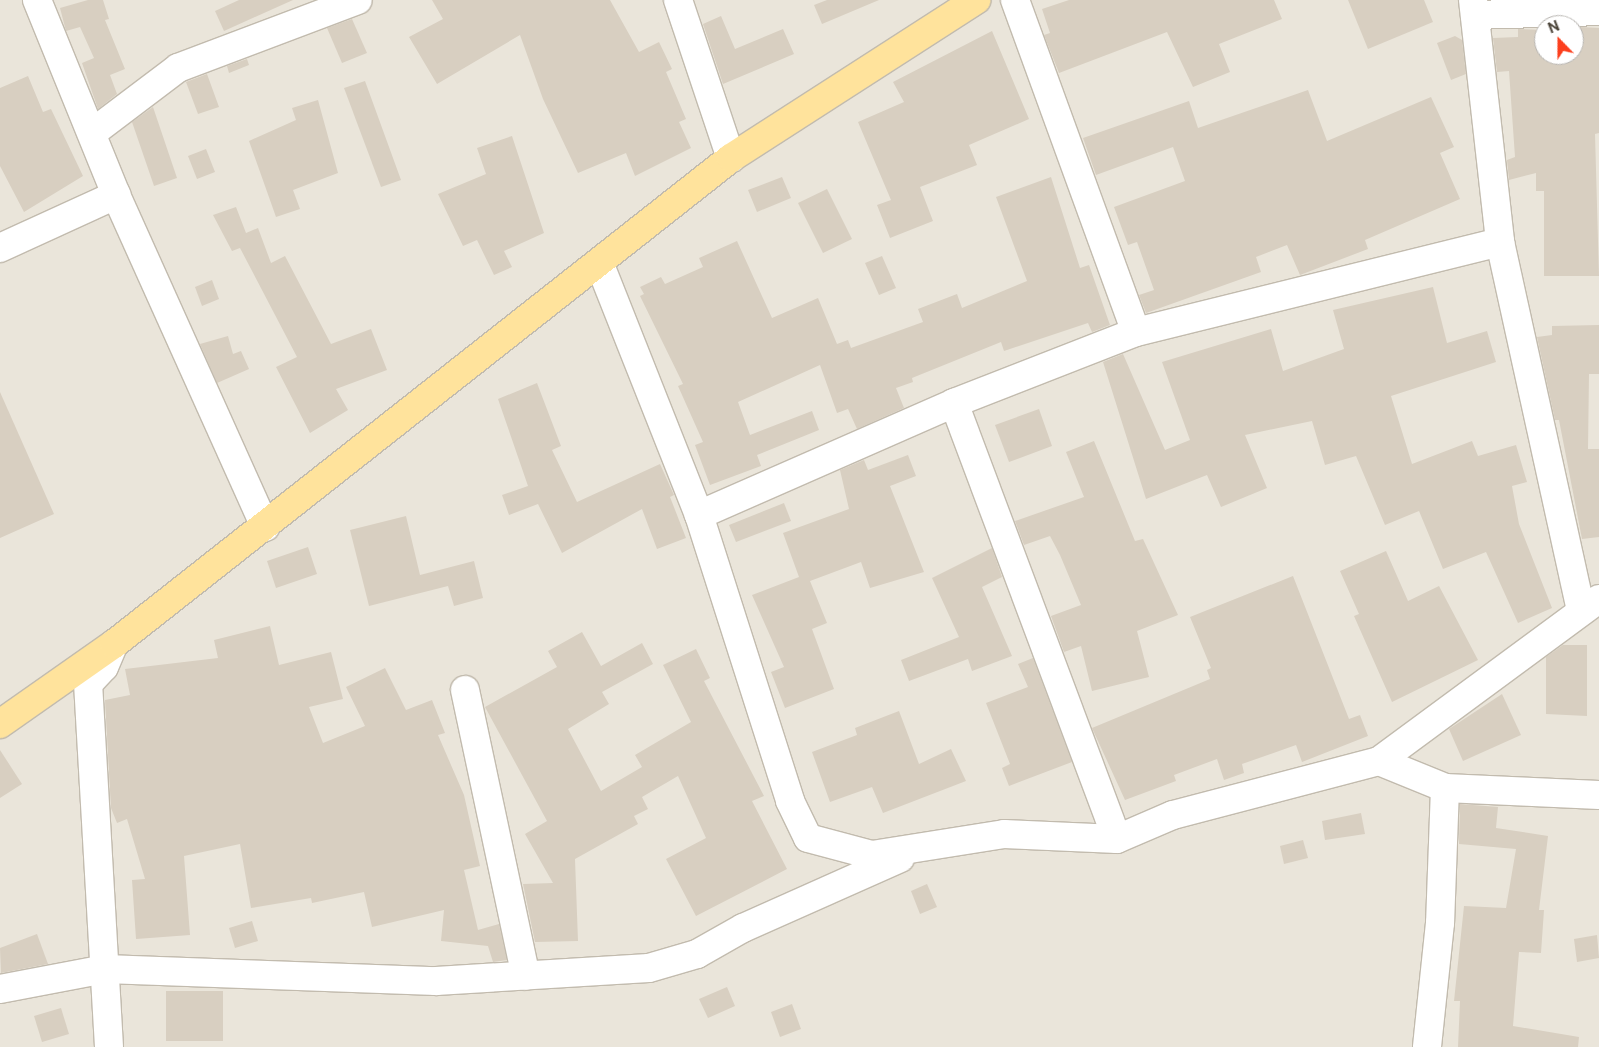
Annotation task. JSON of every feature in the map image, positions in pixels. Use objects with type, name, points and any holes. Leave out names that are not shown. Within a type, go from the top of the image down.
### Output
[{"type":"main road","points":[[0,724],[114,644],[600,265],[731,158],[976,0]]},
{"type":"street","points":[[37,0],[116,195],[265,527]]},
{"type":"street","points":[[678,0],[731,158]]},
{"type":"street","points":[[1015,0],[1136,332]]},
{"type":"street","points":[[92,133],[178,68],[352,2]]},
{"type":"street","points":[[600,265],[699,515],[790,802],[808,838],[872,855],[932,843],[1040,833],[1117,839],[1173,815],[1379,761],[1590,604],[1500,242],[1474,7],[1599,11]]},
{"type":"street","points":[[0,248],[116,195]]},
{"type":"street","points":[[699,515],[954,403],[1136,332],[1500,242]]},
{"type":"street","points":[[954,403],[1117,839]]},
{"type":"street","points":[[109,1047],[88,684],[104,667],[114,644]]},
{"type":"street","points":[[465,690],[526,976]]},
{"type":"street","points":[[1379,761],[1445,788],[1599,795]]},
{"type":"street","points":[[1426,1047],[1440,924],[1445,788]]},
{"type":"street","points":[[0,989],[104,969],[436,981],[649,968],[697,954],[743,928],[932,843]]},
{"type":"shaded area","points":[[0,0],[1599,0],[1599,1047],[0,1047]]},
{"type":"building","points":[[88,0],[103,0],[109,19],[105,20],[125,69],[110,75],[117,94],[98,109],[82,63],[94,58],[80,27],[66,31],[60,8]]},
{"type":"building","points":[[239,0],[293,0],[224,31],[215,11]]},
{"type":"building","points":[[432,0],[610,0],[639,52],[659,42],[672,69],[666,72],[686,119],[679,122],[691,148],[635,176],[626,153],[578,173],[543,99],[520,35],[437,84],[409,37],[443,19]]},
{"type":"building","points":[[827,0],[879,0],[822,24],[814,5]]},
{"type":"building","points":[[1069,0],[1274,0],[1282,19],[1219,44],[1230,72],[1193,87],[1167,32],[1059,73],[1044,35],[1050,33],[1042,9]]},
{"type":"building","points":[[1348,0],[1424,0],[1433,22],[1368,49]]},
{"type":"building","points":[[721,16],[735,49],[783,29],[794,54],[723,84],[703,24]]},
{"type":"building","points":[[352,19],[367,53],[342,63],[327,28]]},
{"type":"building","points":[[1584,27],[1599,28],[1599,133],[1595,134],[1599,276],[1544,276],[1544,191],[1536,191],[1536,173],[1509,180],[1507,160],[1515,157],[1509,71],[1497,72],[1493,38],[1518,37],[1518,29],[1534,30],[1534,65],[1584,65]]},
{"type":"building","points":[[992,31],[1029,119],[969,145],[977,165],[920,187],[933,221],[890,238],[877,205],[891,200],[858,122],[904,102],[893,82]]},
{"type":"building","points":[[1455,36],[1462,40],[1466,74],[1451,80],[1437,43]]},
{"type":"building","points":[[247,59],[249,65],[229,73],[227,66]]},
{"type":"building","points":[[207,74],[219,107],[198,114],[186,82]]},
{"type":"building","points":[[28,76],[43,112],[51,109],[83,176],[24,212],[0,166],[0,88]]},
{"type":"building","points":[[365,81],[401,180],[381,187],[344,88]]},
{"type":"building","points":[[1308,90],[1327,141],[1431,97],[1454,147],[1440,153],[1460,199],[1365,240],[1368,249],[1300,275],[1287,245],[1256,257],[1261,272],[1146,313],[1139,295],[1154,290],[1137,242],[1128,245],[1114,207],[1185,181],[1173,147],[1096,175],[1083,138],[1189,101],[1198,128]]},
{"type":"building","points":[[318,100],[338,173],[293,190],[300,209],[276,217],[249,141],[296,120],[292,108]]},
{"type":"building","points":[[153,107],[177,178],[154,186],[132,122]]},
{"type":"building","points":[[512,136],[544,233],[504,251],[512,267],[494,275],[477,240],[463,246],[438,194],[486,174],[477,148]]},
{"type":"building","points":[[206,149],[215,172],[197,179],[188,156]]},
{"type":"building","points":[[782,177],[791,198],[757,212],[748,190]]},
{"type":"building","points":[[1051,177],[1080,268],[1089,265],[1110,325],[1092,332],[1088,323],[1004,351],[1001,342],[912,378],[913,382],[896,388],[904,408],[857,429],[848,409],[837,413],[820,365],[738,402],[750,435],[812,411],[819,430],[757,455],[761,466],[710,485],[695,445],[703,442],[678,386],[683,384],[640,296],[644,294],[640,287],[661,277],[665,284],[703,267],[699,258],[737,241],[772,318],[818,298],[837,344],[848,340],[851,348],[923,322],[918,309],[957,294],[962,308],[1027,281],[996,197]]},
{"type":"building","points":[[827,189],[852,239],[823,253],[798,203]]},
{"type":"building","points":[[236,207],[246,233],[258,228],[271,263],[285,256],[331,344],[371,329],[387,370],[336,389],[348,410],[310,433],[276,367],[297,357],[240,248],[232,251],[213,215]]},
{"type":"building","points":[[882,256],[896,288],[879,295],[865,263]]},
{"type":"building","points":[[212,280],[219,299],[202,306],[195,287]]},
{"type":"building","points":[[1433,287],[1447,343],[1487,331],[1496,362],[1391,396],[1412,464],[1472,441],[1478,456],[1516,445],[1527,482],[1512,486],[1519,524],[1552,608],[1518,623],[1486,552],[1443,569],[1419,511],[1385,525],[1356,456],[1325,465],[1312,421],[1245,435],[1267,488],[1221,507],[1207,475],[1146,499],[1103,362],[1123,354],[1165,450],[1190,440],[1162,362],[1271,329],[1283,371],[1344,349],[1333,310]]},
{"type":"building","points":[[1599,325],[1599,374],[1589,374],[1588,449],[1599,449],[1599,537],[1582,539],[1559,420],[1555,420],[1537,337],[1552,335],[1552,326]]},
{"type":"building","points":[[228,336],[233,354],[241,351],[249,369],[217,383],[200,344]]},
{"type":"building","points":[[537,383],[561,446],[552,450],[577,502],[660,464],[674,495],[670,497],[686,538],[657,549],[642,509],[562,553],[538,504],[509,515],[502,495],[528,486],[498,399]]},
{"type":"building","points":[[0,392],[54,514],[0,538]]},
{"type":"building","points":[[1039,409],[1052,446],[1009,462],[995,425]]},
{"type":"building","points":[[1094,441],[1135,541],[1143,539],[1178,615],[1137,631],[1149,677],[1092,691],[1081,646],[1064,652],[1051,616],[1081,605],[1060,555],[1050,536],[1024,545],[1015,521],[1084,497],[1066,452]]},
{"type":"building","points":[[908,455],[916,476],[890,486],[924,572],[870,588],[861,562],[810,581],[827,623],[812,629],[834,689],[785,708],[771,672],[784,667],[752,595],[799,577],[783,533],[849,509],[840,470],[864,460],[868,470]]},
{"type":"building","points":[[784,503],[791,521],[736,542],[729,525]]},
{"type":"building","points":[[406,516],[420,575],[474,561],[483,598],[454,606],[448,586],[369,606],[350,530]]},
{"type":"building","points":[[308,547],[317,574],[276,588],[267,561]]},
{"type":"building","points":[[992,548],[1002,577],[982,587],[1012,656],[972,671],[968,659],[909,681],[901,660],[959,637],[932,578]]},
{"type":"building","points":[[1386,551],[1408,601],[1439,586],[1478,660],[1392,702],[1354,616],[1359,614],[1340,571]]},
{"type":"building","points":[[1293,576],[1349,719],[1360,715],[1368,736],[1302,762],[1296,745],[1242,764],[1244,773],[1224,780],[1217,759],[1174,775],[1176,781],[1125,800],[1092,728],[1210,679],[1207,670],[1211,668],[1190,617]]},
{"type":"building","points":[[270,626],[279,665],[331,652],[343,699],[309,707],[323,743],[365,726],[346,687],[385,668],[406,710],[432,700],[445,733],[438,735],[464,795],[480,866],[464,870],[478,930],[499,924],[507,960],[493,962],[488,946],[441,941],[444,910],[372,927],[364,892],[312,903],[311,898],[251,908],[240,844],[184,856],[190,935],[136,939],[132,880],[145,879],[127,819],[117,823],[111,808],[105,700],[130,695],[125,669],[218,658],[214,640]]},
{"type":"building","points":[[582,632],[601,666],[642,643],[653,664],[602,692],[609,704],[568,729],[601,791],[642,767],[635,755],[691,722],[663,665],[696,649],[710,678],[704,681],[764,796],[752,801],[787,869],[696,916],[666,859],[706,838],[678,776],[642,797],[648,809],[634,816],[638,824],[575,859],[578,941],[535,942],[523,884],[553,883],[525,834],[547,821],[485,707],[557,667],[548,651]]},
{"type":"building","points":[[1563,645],[1587,645],[1587,716],[1546,714],[1546,657]]},
{"type":"building","points":[[1033,658],[1072,762],[1009,786],[1002,768],[1010,764],[986,703],[1028,687],[1018,664]]},
{"type":"building","points":[[1502,694],[1521,735],[1463,761],[1449,729]]},
{"type":"building","points":[[899,711],[919,764],[951,749],[966,781],[883,813],[872,787],[830,802],[812,752],[857,735],[855,728]]},
{"type":"building","points":[[0,750],[22,784],[0,798]]},
{"type":"building","points":[[1460,804],[1498,807],[1496,828],[1548,836],[1539,910],[1544,910],[1541,953],[1519,952],[1513,1026],[1579,1037],[1578,1047],[1458,1047],[1460,1001],[1454,1001],[1464,906],[1506,908],[1516,849],[1459,844]]},
{"type":"building","points":[[1361,813],[1365,834],[1325,840],[1322,821]]},
{"type":"building","points":[[1303,840],[1308,858],[1284,864],[1280,846]]},
{"type":"building","points":[[927,884],[937,907],[920,914],[911,891]]},
{"type":"building","points":[[252,921],[258,941],[235,948],[229,928]]},
{"type":"building","points":[[37,934],[48,964],[1,973],[0,948]]},
{"type":"building","points":[[1597,935],[1599,958],[1577,962],[1574,939]]},
{"type":"building","points":[[727,987],[735,1006],[708,1018],[699,999]]},
{"type":"building","points":[[166,991],[223,991],[223,1041],[166,1041]]},
{"type":"building","points":[[792,1004],[801,1029],[780,1037],[771,1012]]},
{"type":"building","points":[[61,1008],[69,1034],[42,1042],[34,1016]]}]
